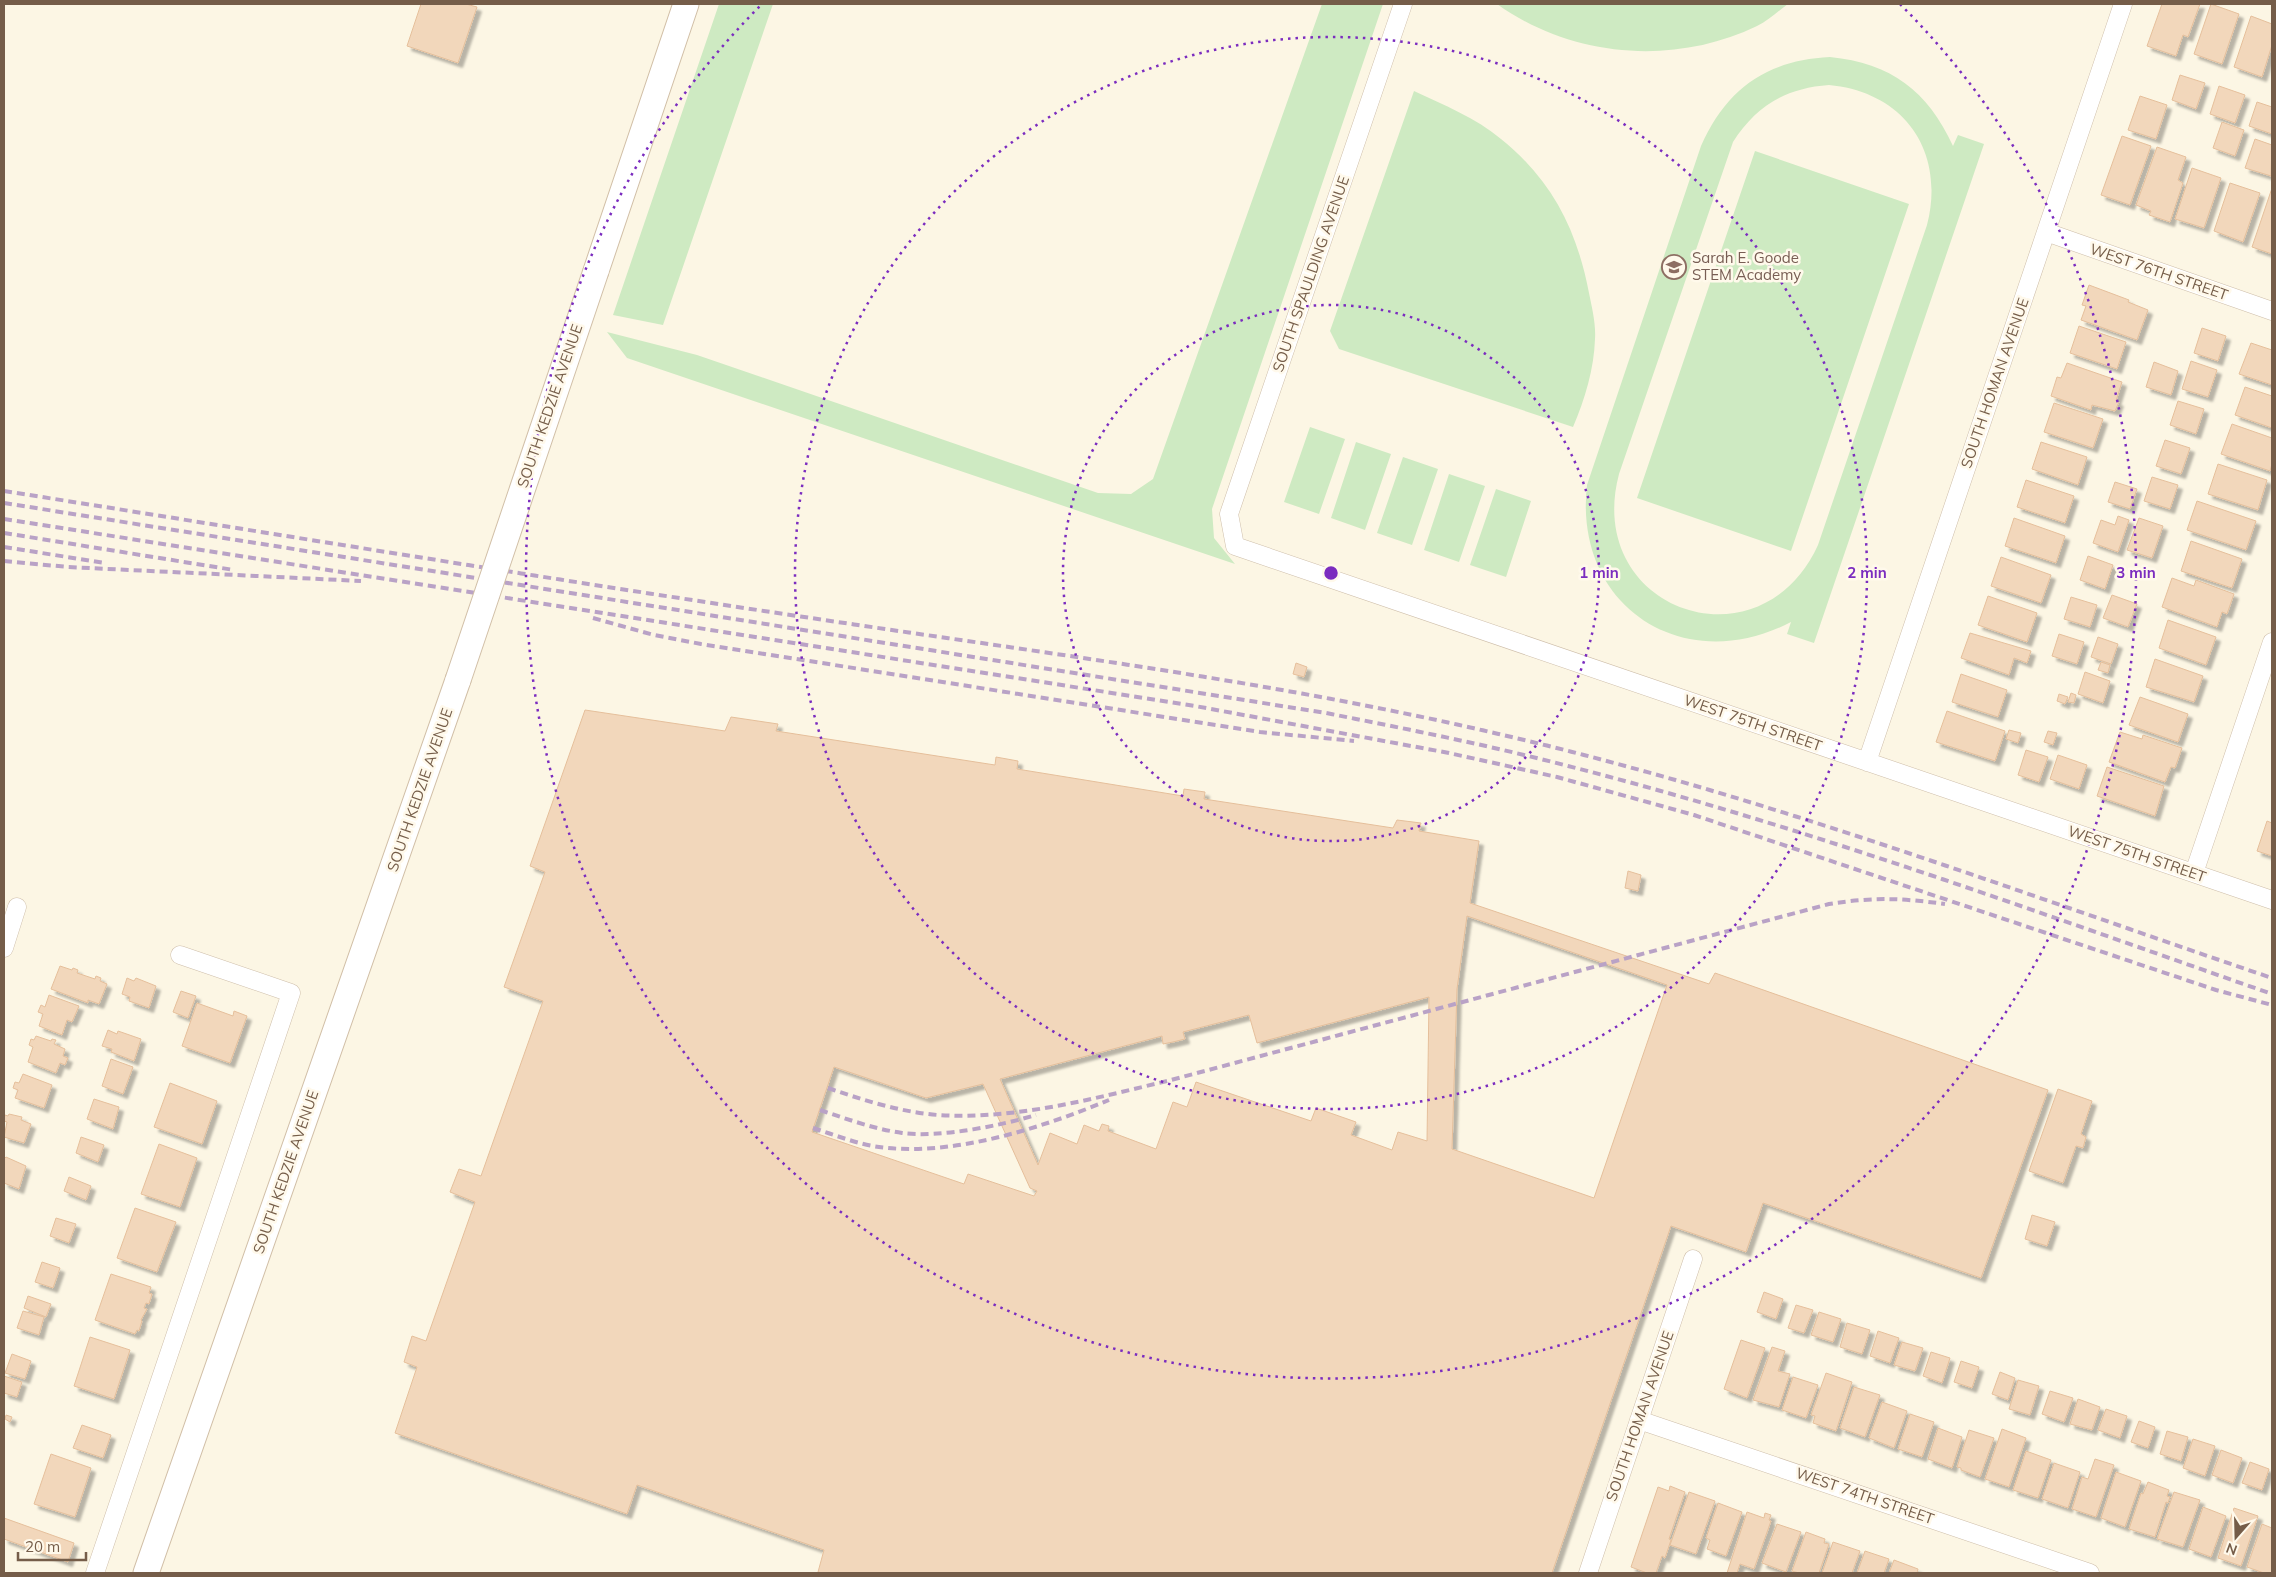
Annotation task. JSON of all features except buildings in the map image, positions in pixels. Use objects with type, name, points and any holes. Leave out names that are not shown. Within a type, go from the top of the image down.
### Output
[{"type":"main road","name":"SOUTH KEDZIE AVENUE","points":[[146,1573],[458,680],[686,4]]},
{"type":"street","name":"SOUTH SPAULDING AVENUE","points":[[1235,546],[1229,514],[1403,4]]},
{"type":"street","name":"SOUTH HOMAN AVENUE","points":[[1867,762],[2123,4]]},
{"type":"street","name":"WEST 76TH STREET","points":[[2046,232],[2272,310]]},
{"type":"street","name":"WEST 75TH STREET","points":[[1235,546],[2272,900]]},
{"type":"street","points":[[2194,873],[2272,642]]},
{"type":"street","points":[[4,948],[17,907]]},
{"type":"street","points":[[95,1573],[291,993],[180,955]]},
{"type":"street","name":"SOUTH HOMAN AVENUE","points":[[1588,1573],[1693,1259]]},
{"type":"street","name":"WEST 74TH STREET","points":[[1639,1420],[2090,1573]]},
{"type":"green space","points":[[719,4],[773,4],[663,325],[613,315]]},
{"type":"green space","points":[[1322,4],[1383,4],[1212,509],[1214,538],[1235,564],[627,358],[607,332],[697,355],[1098,493],[1131,494],[1153,479]]},
{"type":"green space","points":[[1497,4],[1788,4],[1761,24],[1725,39],[1692,47],[1658,51],[1624,50],[1590,45],[1558,36],[1526,22]]},
{"type":"green space","points":[[1830,57],[1852,60],[1889,73],[1919,95],[1932,110],[1953,146],[1958,135],[1984,144],[1814,643],[1787,634],[1791,622],[1751,637],[1712,641],[1676,635],[1644,620],[1617,597],[1598,566],[1587,528],[1587,485],[1701,146],[1711,126],[1723,108],[1751,81],[1768,71],[1807,59]],"holes":[[[1829,85],[1856,90],[1879,99],[1898,113],[1913,130],[1924,150],[1930,173],[1931,198],[1927,225],[1818,545],[1791,584],[1757,607],[1720,614],[1683,608],[1651,590],[1627,560],[1615,521],[1619,474],[1733,142],[1742,129],[1762,109],[1786,95],[1799,90]]]},
{"type":"green space","points":[[1414,91],[1470,118],[1501,139],[1535,172],[1560,208],[1569,227],[1584,270],[1595,333],[1591,373],[1573,427],[1339,349],[1330,331]]},
{"type":"green space","points":[[1755,151],[1909,204],[1791,551],[1637,498]]},
{"type":"green space","points":[[1310,427],[1345,439],[1319,514],[1284,502]]},
{"type":"green space","points":[[1356,442],[1391,454],[1365,530],[1331,518]]},
{"type":"green space","points":[[1403,457],[1438,469],[1412,545],[1377,533]]},
{"type":"green space","points":[[1449,474],[1485,486],[1459,562],[1424,550]]},
{"type":"green space","points":[[1496,489],[1531,501],[1506,577],[1470,565]]},
{"type":"railway","points":[[4,491],[644,593],[1182,673],[1423,717],[1601,759],[1794,816],[1986,879],[2272,978]]},
{"type":"railway","points":[[4,503],[1326,713],[1508,751],[1657,790],[1835,844],[1923,872],[2272,994]]},
{"type":"railway","points":[[4,519],[1195,706],[1449,753],[1557,777],[1694,815],[2216,990],[2272,1005]]},
{"type":"railway","points":[[4,533],[234,570]]},
{"type":"railway","points":[[4,547],[105,563]]},
{"type":"railway","points":[[4,561],[68,567],[361,581]]},
{"type":"railway","points":[[593,618],[654,635],[701,644],[1260,732],[1354,741]]},
{"type":"railway","points":[[828,1088],[896,1108],[938,1115],[968,1116],[1027,1111],[1114,1094],[1171,1080],[1829,904],[1887,899],[1945,904]]},
{"type":"railway","points":[[813,1128],[871,1146],[907,1149],[937,1148],[996,1138],[1026,1130],[1109,1100]]},
{"type":"railway","points":[[820,1110],[881,1129],[917,1134],[969,1130],[1036,1115]]},
{"type":"place","name":"Sarah E. Goode STEM Academy","points":[[1674,267]]}]
